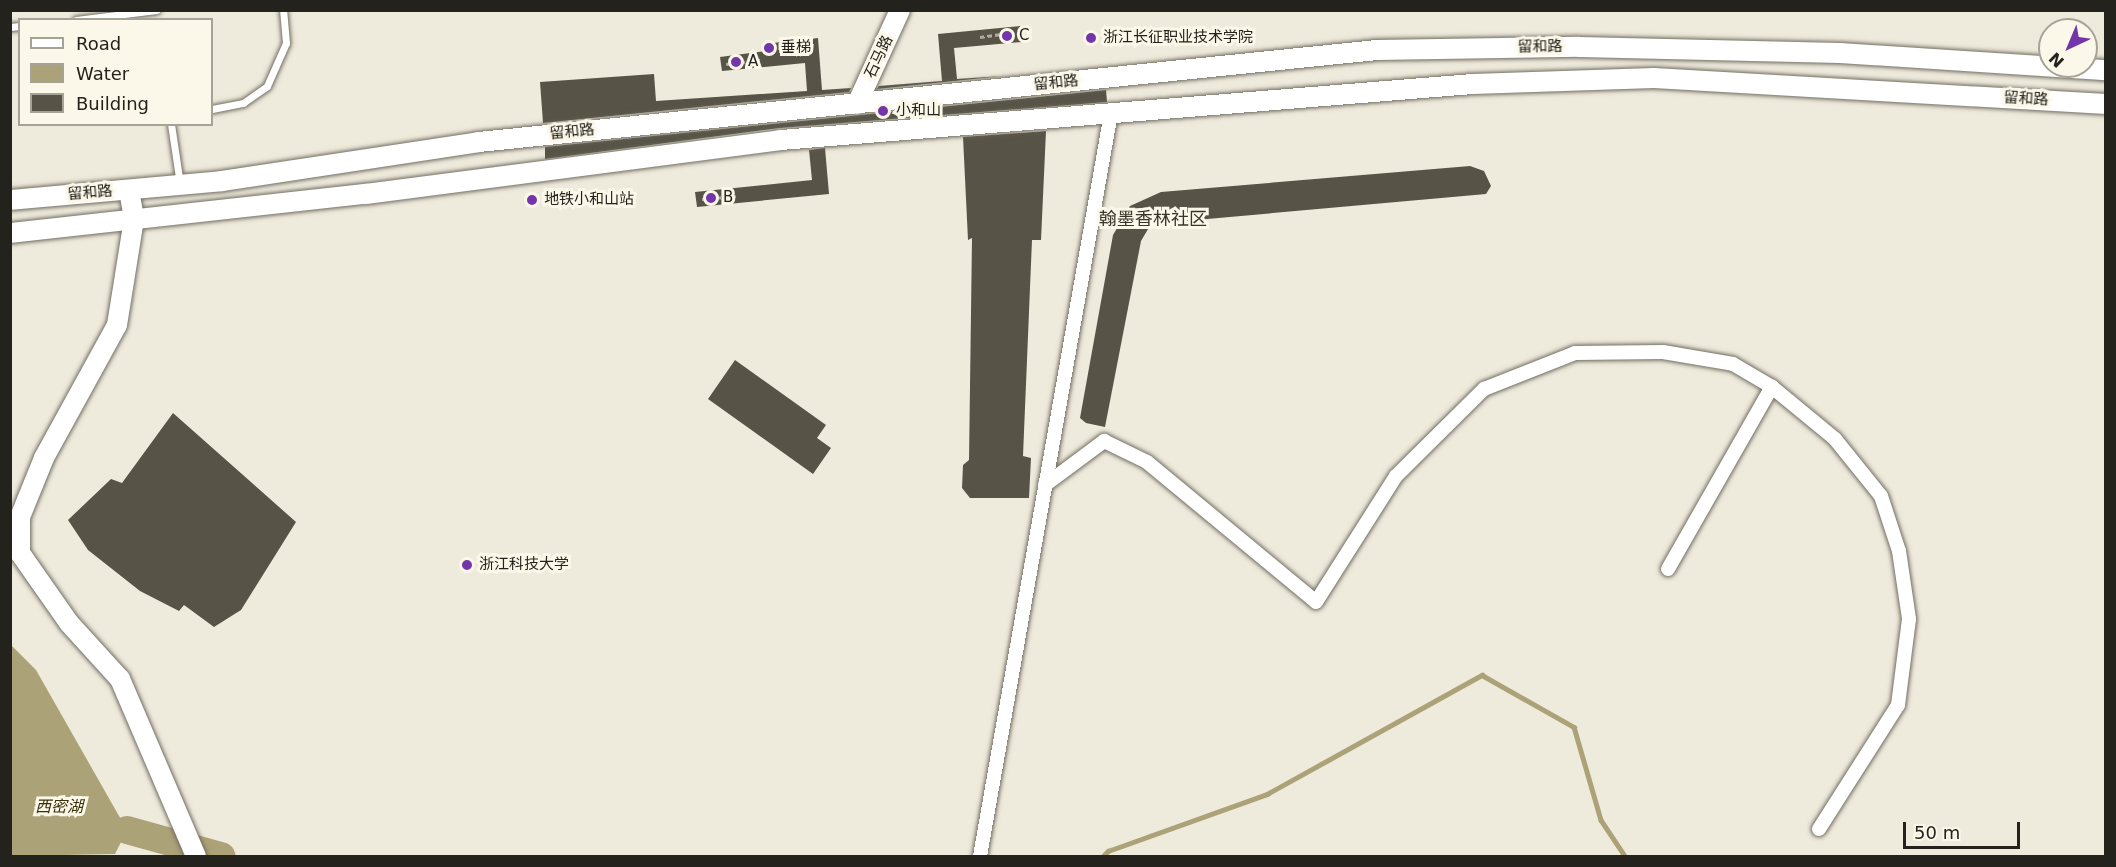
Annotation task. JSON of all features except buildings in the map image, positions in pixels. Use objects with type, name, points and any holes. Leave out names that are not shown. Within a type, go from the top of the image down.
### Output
[{"type":"main road","name":"石马路","points":[[857,104],[900,10]]},
{"type":"main road","name":"留和路","points":[[10,200],[180,185],[479,142],[1377,50],[1579,47],[1840,53],[2106,70]]},
{"type":"main road","name":"留和路","points":[[10,233],[781,140],[1473,84],[1654,78],[2106,104]]},
{"type":"main road","points":[[129,190],[134,219],[117,325],[44,458],[20,517],[15,552],[69,623],[120,680],[196,856]]},
{"type":"street","points":[[980,856],[1112,113]]},
{"type":"street","points":[[1045,485],[1104,441],[1147,462],[1316,602],[1396,476],[1484,389],[1575,353],[1663,352],[1733,364],[1772,387],[1835,440],[1881,496],[1899,552],[1909,619],[1898,705],[1819,829]]},
{"type":"street","points":[[1668,569],[1772,387]]},
{"type":"lane","points":[[92,18],[156,10]]},
{"type":"lane","points":[[213,109],[243,103],[267,86],[286,43],[283,10]]},
{"type":"lane","points":[[171,126],[180,185]]},
{"type":"path","points":[[980,37],[1014,33]]},
{"type":"path","points":[[726,64],[761,60]]},
{"type":"path","points":[[702,199],[736,196]]},
{"type":"water","name":"西密湖","points":[[10,644],[36,670],[127,830],[115,854],[11,856]]},
{"type":"waterway","points":[[1103,856],[1108,851],[1267,794],[1482,675],[1574,727],[1601,820],[1625,856]]},
{"type":"waterway","points":[[127,830],[221,856]]},
{"type":"place","name":"C","points":[[1007,36]]},
{"type":"place","name":"浙江长征职业技术学院","points":[[1091,38]]},
{"type":"place","name":"垂梯","points":[[769,48]]},
{"type":"place","name":"A","points":[[736,62]]},
{"type":"place","name":"小和山","points":[[883,111]]},
{"type":"place","name":"B","points":[[711,198]]},
{"type":"place","name":"地铁小和山站","points":[[532,200]]},
{"type":"place","name":"浙江科技大学","points":[[467,565]]},
{"type":"district","name":"翰墨香林社区","points":[[1153,219]]}]
